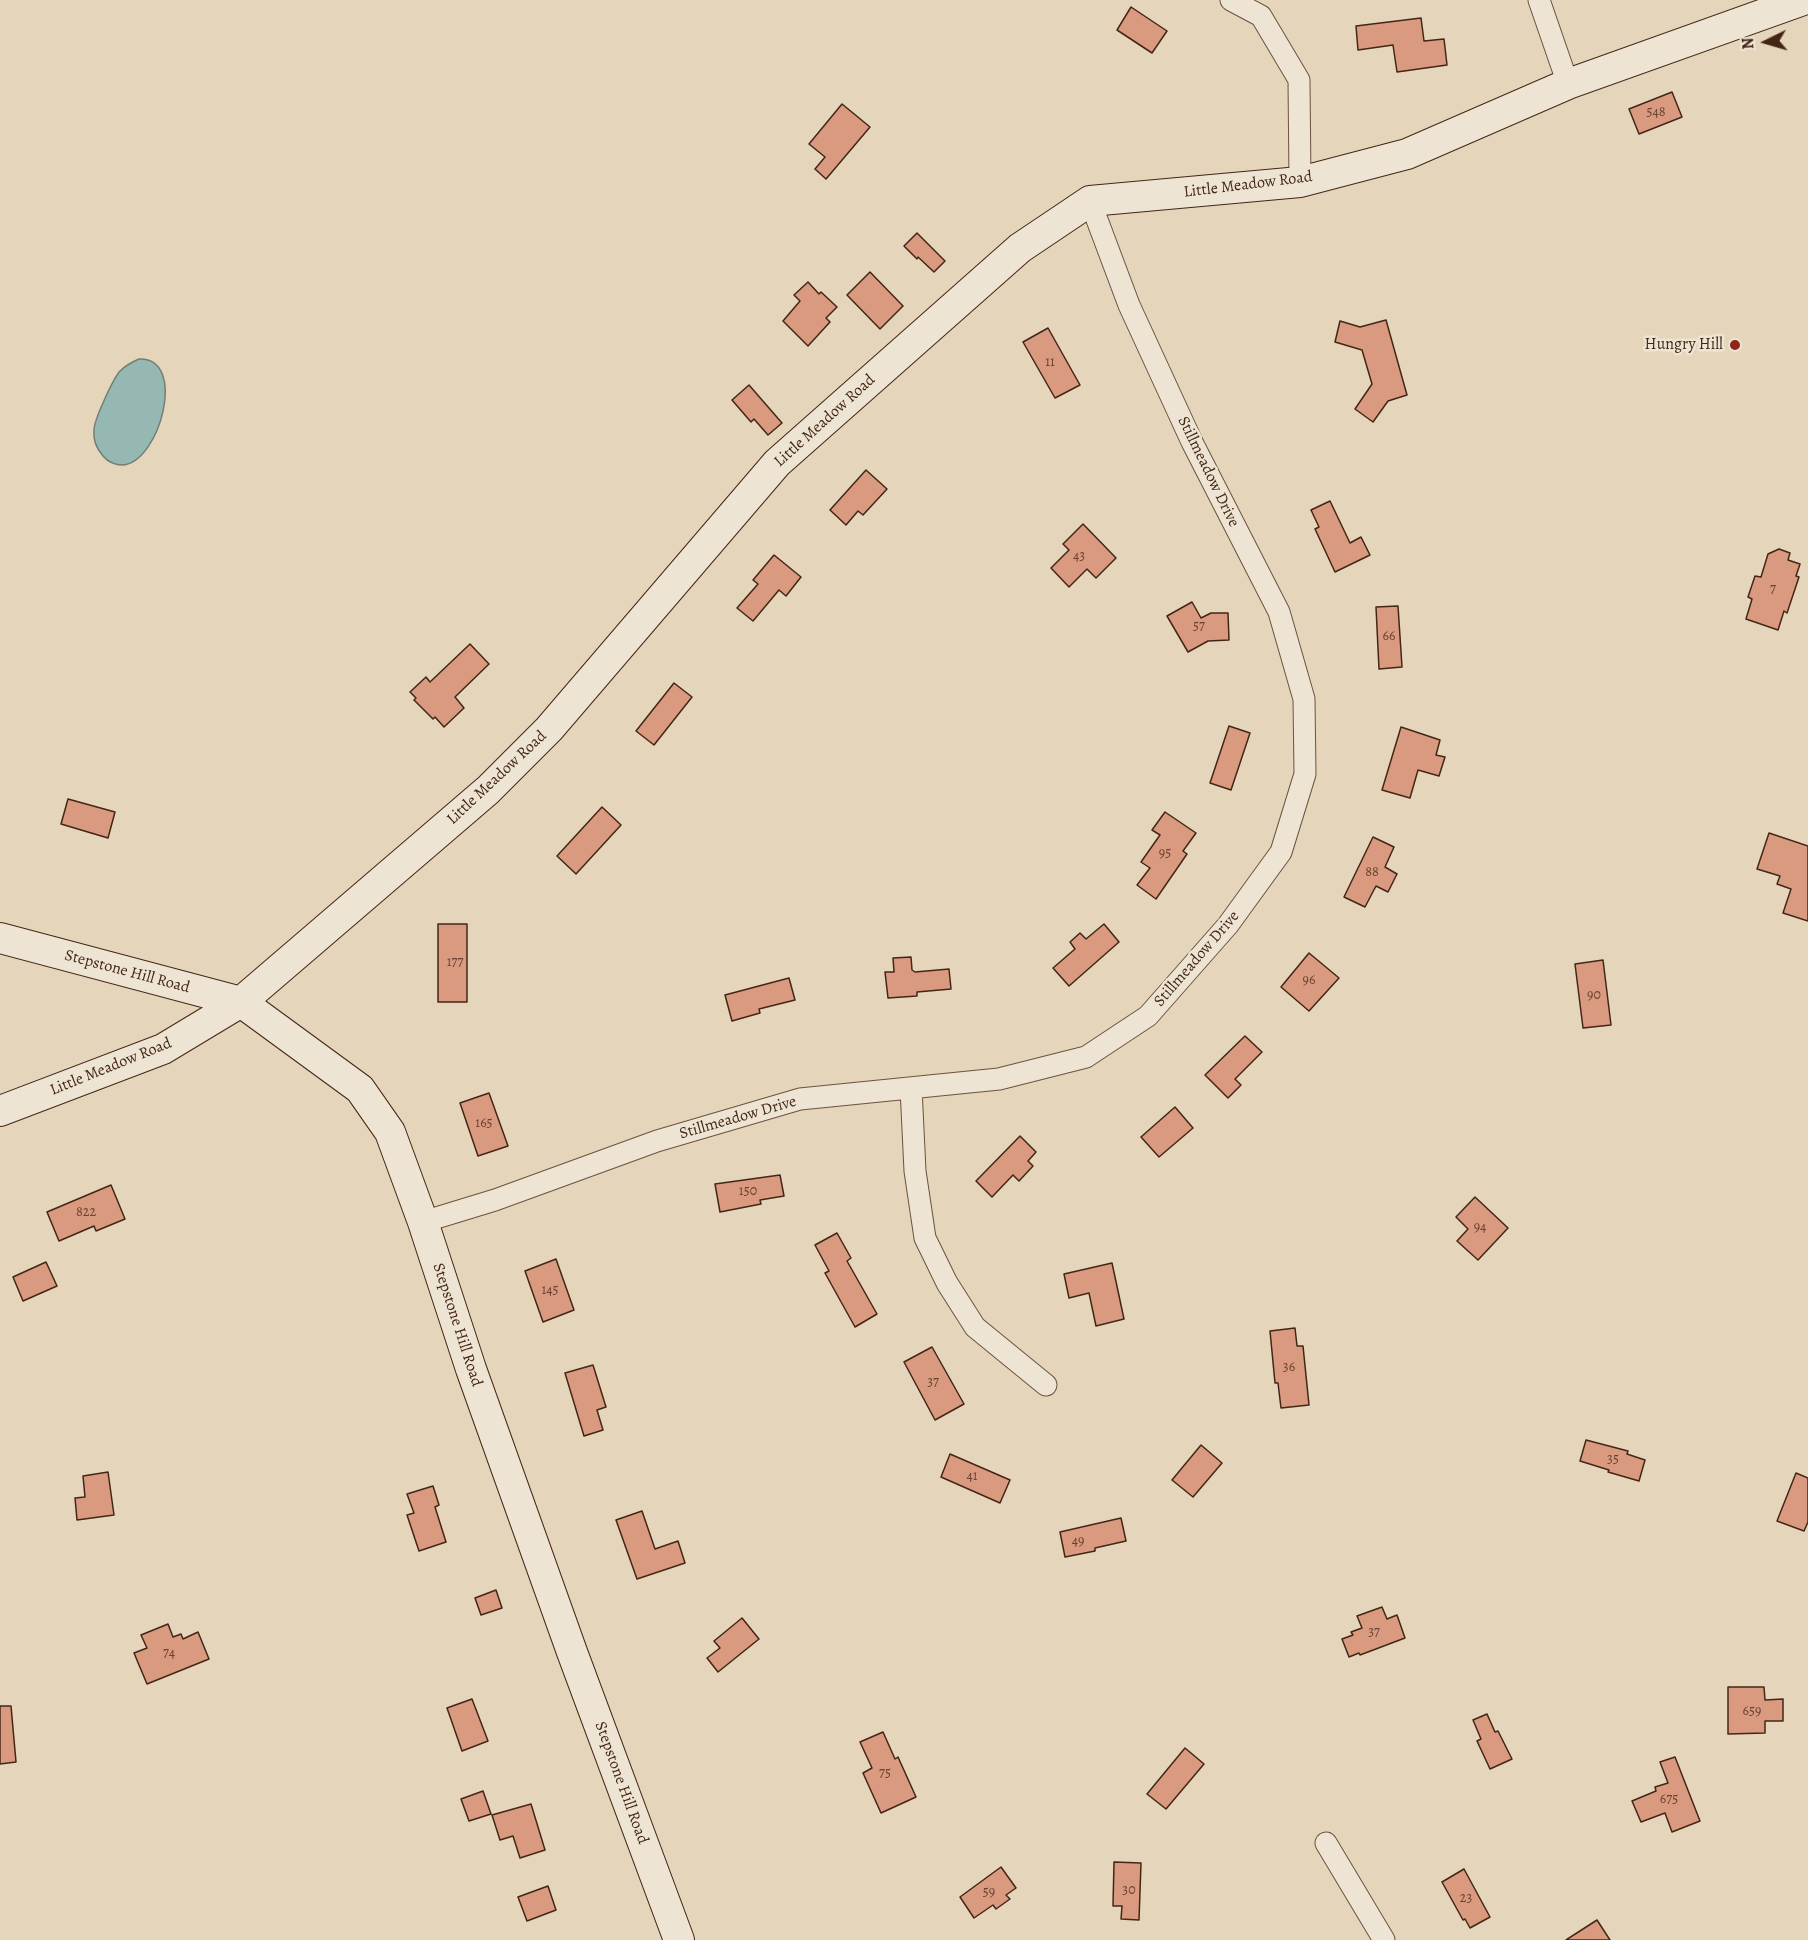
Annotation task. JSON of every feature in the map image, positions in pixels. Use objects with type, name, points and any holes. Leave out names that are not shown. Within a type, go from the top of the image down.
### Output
[{"type":"street","points":[[1231,0],[1261,16],[1299,80],[1300,182]]},
{"type":"street","points":[[1539,0],[1568,84]]},
{"type":"street","name":"Little Meadow Road","points":[[0,1111],[163,1049],[241,1002],[489,790],[542,736],[777,463],[1020,248],[1090,201],[1300,182],[1407,154],[1568,84],[1803,0]]},
{"type":"street","name":"Stillmeadow Drive","points":[[423,1222],[495,1200],[657,1141],[800,1099],[999,1079],[1086,1057],[1148,1016],[1228,925],[1281,852],[1305,774],[1304,699],[1279,612],[1192,442],[1163,379],[1129,305],[1090,201]]},
{"type":"street","name":"Stepstone Hill Road","points":[[0,938],[241,1002],[360,1089],[390,1132],[423,1222],[474,1380],[679,1940]]},
{"type":"street","points":[[911,1088],[915,1171],[925,1238],[947,1283],[975,1327],[1046,1385]]},
{"type":"street","points":[[1326,1843],[1384,1940]]},
{"type":"water","points":[[139,359],[154,363],[162,374],[165,391],[163,410],[157,430],[148,447],[136,460],[123,465],[112,463],[103,456],[96,444],[95,425],[104,400],[117,375],[124,367]]},
{"type":"building","points":[[1131,7],[1167,31],[1152,53],[1117,30]]},
{"type":"building","points":[[1421,18],[1424,41],[1444,39],[1447,65],[1397,72],[1393,45],[1358,50],[1356,26]]},
{"type":"building","points":[[1672,92],[1682,117],[1639,134],[1629,109]]},
{"type":"building","points":[[842,104],[870,127],[826,179],[815,169],[825,157],[809,144]]},
{"type":"building","points":[[917,233],[945,261],[934,272],[904,246]]},
{"type":"building","points":[[870,272],[903,306],[880,329],[847,295]]},
{"type":"building","points":[[808,282],[819,294],[821,292],[837,307],[826,318],[830,322],[808,346],[783,321],[800,301],[794,295]]},
{"type":"building","points":[[1386,320],[1407,395],[1388,401],[1373,422],[1355,409],[1372,384],[1362,350],[1335,342],[1340,321],[1360,327]]},
{"type":"building","points":[[1048,328],[1080,385],[1055,398],[1023,342]]},
{"type":"building","points":[[749,385],[782,423],[768,435],[754,419],[751,422],[732,400]]},
{"type":"building","points":[[866,470],[887,489],[863,515],[858,511],[846,525],[830,510]]},
{"type":"building","points":[[1330,501],[1350,543],[1361,537],[1370,555],[1335,572],[1315,529],[1319,527],[1311,510]]},
{"type":"building","points":[[1083,524],[1116,558],[1096,578],[1087,569],[1069,587],[1051,568],[1069,550],[1063,544]]},
{"type":"building","points":[[1779,549],[1790,553],[1788,560],[1800,564],[1796,576],[1799,577],[1787,613],[1784,611],[1778,630],[1746,619],[1752,599],[1748,597],[1755,576],[1761,577],[1768,554]]},
{"type":"building","points":[[774,555],[801,577],[786,596],[779,590],[753,621],[737,608],[758,584],[753,580]]},
{"type":"building","points":[[1192,602],[1201,618],[1211,613],[1228,613],[1229,640],[1208,641],[1188,652],[1167,616]]},
{"type":"building","points":[[1398,606],[1402,667],[1379,669],[1376,607]]},
{"type":"building","points":[[470,644],[489,664],[455,697],[464,708],[444,727],[414,700],[416,698],[410,692],[426,677],[430,682]]},
{"type":"building","points":[[674,683],[692,697],[654,745],[636,731]]},
{"type":"building","points":[[1229,726],[1250,733],[1231,790],[1210,783]]},
{"type":"building","points":[[1401,727],[1440,740],[1436,755],[1445,757],[1439,776],[1418,770],[1410,798],[1382,790]]},
{"type":"building","points":[[68,799],[115,812],[108,838],[61,824]]},
{"type":"building","points":[[602,807],[621,825],[576,874],[557,856]]},
{"type":"building","points":[[1165,812],[1196,833],[1183,851],[1187,854],[1156,899],[1137,885],[1150,868],[1141,862],[1160,835],[1152,830]]},
{"type":"building","points":[[1769,833],[1808,846],[1808,921],[1783,913],[1791,889],[1777,884],[1780,876],[1757,869]]},
{"type":"building","points":[[1373,837],[1394,847],[1385,867],[1397,874],[1388,892],[1376,886],[1365,907],[1344,897]]},
{"type":"building","points":[[438,924],[467,924],[467,1002],[438,1002]]},
{"type":"building","points":[[1104,924],[1119,942],[1069,986],[1053,968],[1075,949],[1070,942],[1080,933],[1086,939]]},
{"type":"building","points":[[1309,953],[1339,978],[1309,1011],[1281,987]]},
{"type":"building","points":[[911,957],[912,970],[915,972],[949,969],[951,989],[917,992],[917,996],[888,998],[885,972],[894,972],[893,958]]},
{"type":"building","points":[[1603,960],[1611,1025],[1583,1028],[1575,964]]},
{"type":"building","points":[[789,978],[795,1000],[759,1009],[760,1013],[732,1021],[725,995]]},
{"type":"building","points":[[1245,1036],[1262,1052],[1235,1079],[1241,1085],[1228,1098],[1205,1075]]},
{"type":"building","points":[[489,1093],[508,1146],[478,1156],[460,1103]]},
{"type":"building","points":[[1175,1107],[1193,1128],[1159,1157],[1141,1137]]},
{"type":"building","points":[[1020,1136],[1036,1152],[1028,1161],[1033,1166],[1019,1181],[1013,1175],[992,1197],[976,1181]]},
{"type":"building","points":[[780,1175],[784,1196],[760,1200],[761,1204],[720,1212],[715,1184]]},
{"type":"building","points":[[111,1185],[125,1219],[96,1231],[94,1226],[59,1241],[47,1212]]},
{"type":"building","points":[[1475,1197],[1508,1228],[1478,1260],[1457,1241],[1468,1229],[1456,1217]]},
{"type":"building","points":[[837,1233],[851,1258],[847,1261],[877,1314],[855,1327],[825,1273],[829,1271],[815,1245]]},
{"type":"building","points":[[556,1259],[574,1310],[543,1322],[525,1271]]},
{"type":"building","points":[[46,1262],[57,1286],[23,1301],[13,1277]]},
{"type":"building","points":[[1112,1263],[1124,1319],[1096,1326],[1089,1293],[1069,1298],[1064,1274]]},
{"type":"building","points":[[1295,1328],[1297,1346],[1303,1346],[1309,1405],[1281,1408],[1278,1383],[1275,1383],[1270,1331]]},
{"type":"building","points":[[932,1347],[964,1404],[935,1420],[904,1362]]},
{"type":"building","points":[[593,1365],[606,1407],[597,1410],[603,1430],[584,1436],[565,1373]]},
{"type":"building","points":[[1586,1440],[1628,1451],[1627,1454],[1645,1460],[1639,1481],[1580,1461]]},
{"type":"building","points":[[1201,1445],[1222,1463],[1193,1497],[1172,1480]]},
{"type":"building","points":[[950,1454],[1010,1480],[1000,1503],[941,1477]]},
{"type":"building","points":[[108,1472],[114,1515],[77,1520],[75,1498],[85,1497],[83,1476]]},
{"type":"building","points":[[1796,1473],[1808,1478],[1808,1522],[1804,1531],[1777,1521]]},
{"type":"building","points":[[433,1486],[439,1505],[435,1507],[446,1542],[419,1551],[407,1515],[414,1513],[407,1494]]},
{"type":"building","points":[[642,1511],[655,1549],[678,1541],[685,1563],[637,1579],[616,1520]]},
{"type":"building","points":[[1121,1518],[1126,1541],[1095,1548],[1095,1551],[1065,1557],[1060,1532]]},
{"type":"building","points":[[496,1590],[502,1608],[481,1615],[475,1598]]},
{"type":"building","points":[[1382,1607],[1387,1619],[1397,1615],[1405,1638],[1349,1657],[1342,1639],[1362,1628],[1357,1616]]},
{"type":"building","points":[[742,1618],[759,1639],[718,1672],[707,1658],[720,1648],[714,1641]]},
{"type":"building","points":[[168,1624],[173,1637],[181,1634],[183,1639],[198,1632],[209,1659],[147,1684],[134,1653],[147,1648],[141,1635]]},
{"type":"building","points":[[1728,1687],[1764,1687],[1765,1700],[1783,1699],[1783,1721],[1765,1721],[1765,1733],[1728,1734]]},
{"type":"building","points":[[472,1699],[488,1741],[462,1751],[447,1708]]},
{"type":"building","points":[[0,1706],[11,1706],[16,1762],[0,1764]]},
{"type":"building","points":[[1487,1714],[1512,1759],[1490,1769],[1477,1741],[1481,1739],[1473,1720]]},
{"type":"building","points":[[883,1732],[895,1759],[898,1757],[916,1797],[881,1813],[863,1773],[872,1768],[860,1742]]},
{"type":"building","points":[[1185,1748],[1204,1764],[1166,1809],[1147,1794]]},
{"type":"building","points":[[1675,1757],[1700,1821],[1672,1832],[1665,1813],[1641,1822],[1632,1801],[1656,1791],[1655,1787],[1668,1783],[1660,1762]]},
{"type":"building","points":[[483,1791],[491,1814],[469,1821],[461,1799]]},
{"type":"building","points":[[531,1804],[545,1850],[520,1858],[513,1836],[500,1840],[492,1815]]},
{"type":"building","points":[[1114,1862],[1141,1863],[1139,1920],[1121,1919],[1122,1906],[1113,1906]]},
{"type":"building","points":[[1001,1867],[1016,1888],[1006,1895],[1010,1899],[996,1909],[993,1905],[974,1918],[960,1897]]},
{"type":"building","points":[[1464,1869],[1490,1917],[1470,1928],[1465,1919],[1463,1920],[1442,1882]]},
{"type":"building","points":[[548,1886],[556,1910],[527,1921],[518,1897]]},
{"type":"building","points":[[1597,1920],[1610,1940],[1566,1940]]},
{"type":"place","name":"Hungry Hill","points":[[1735,345]]}]
